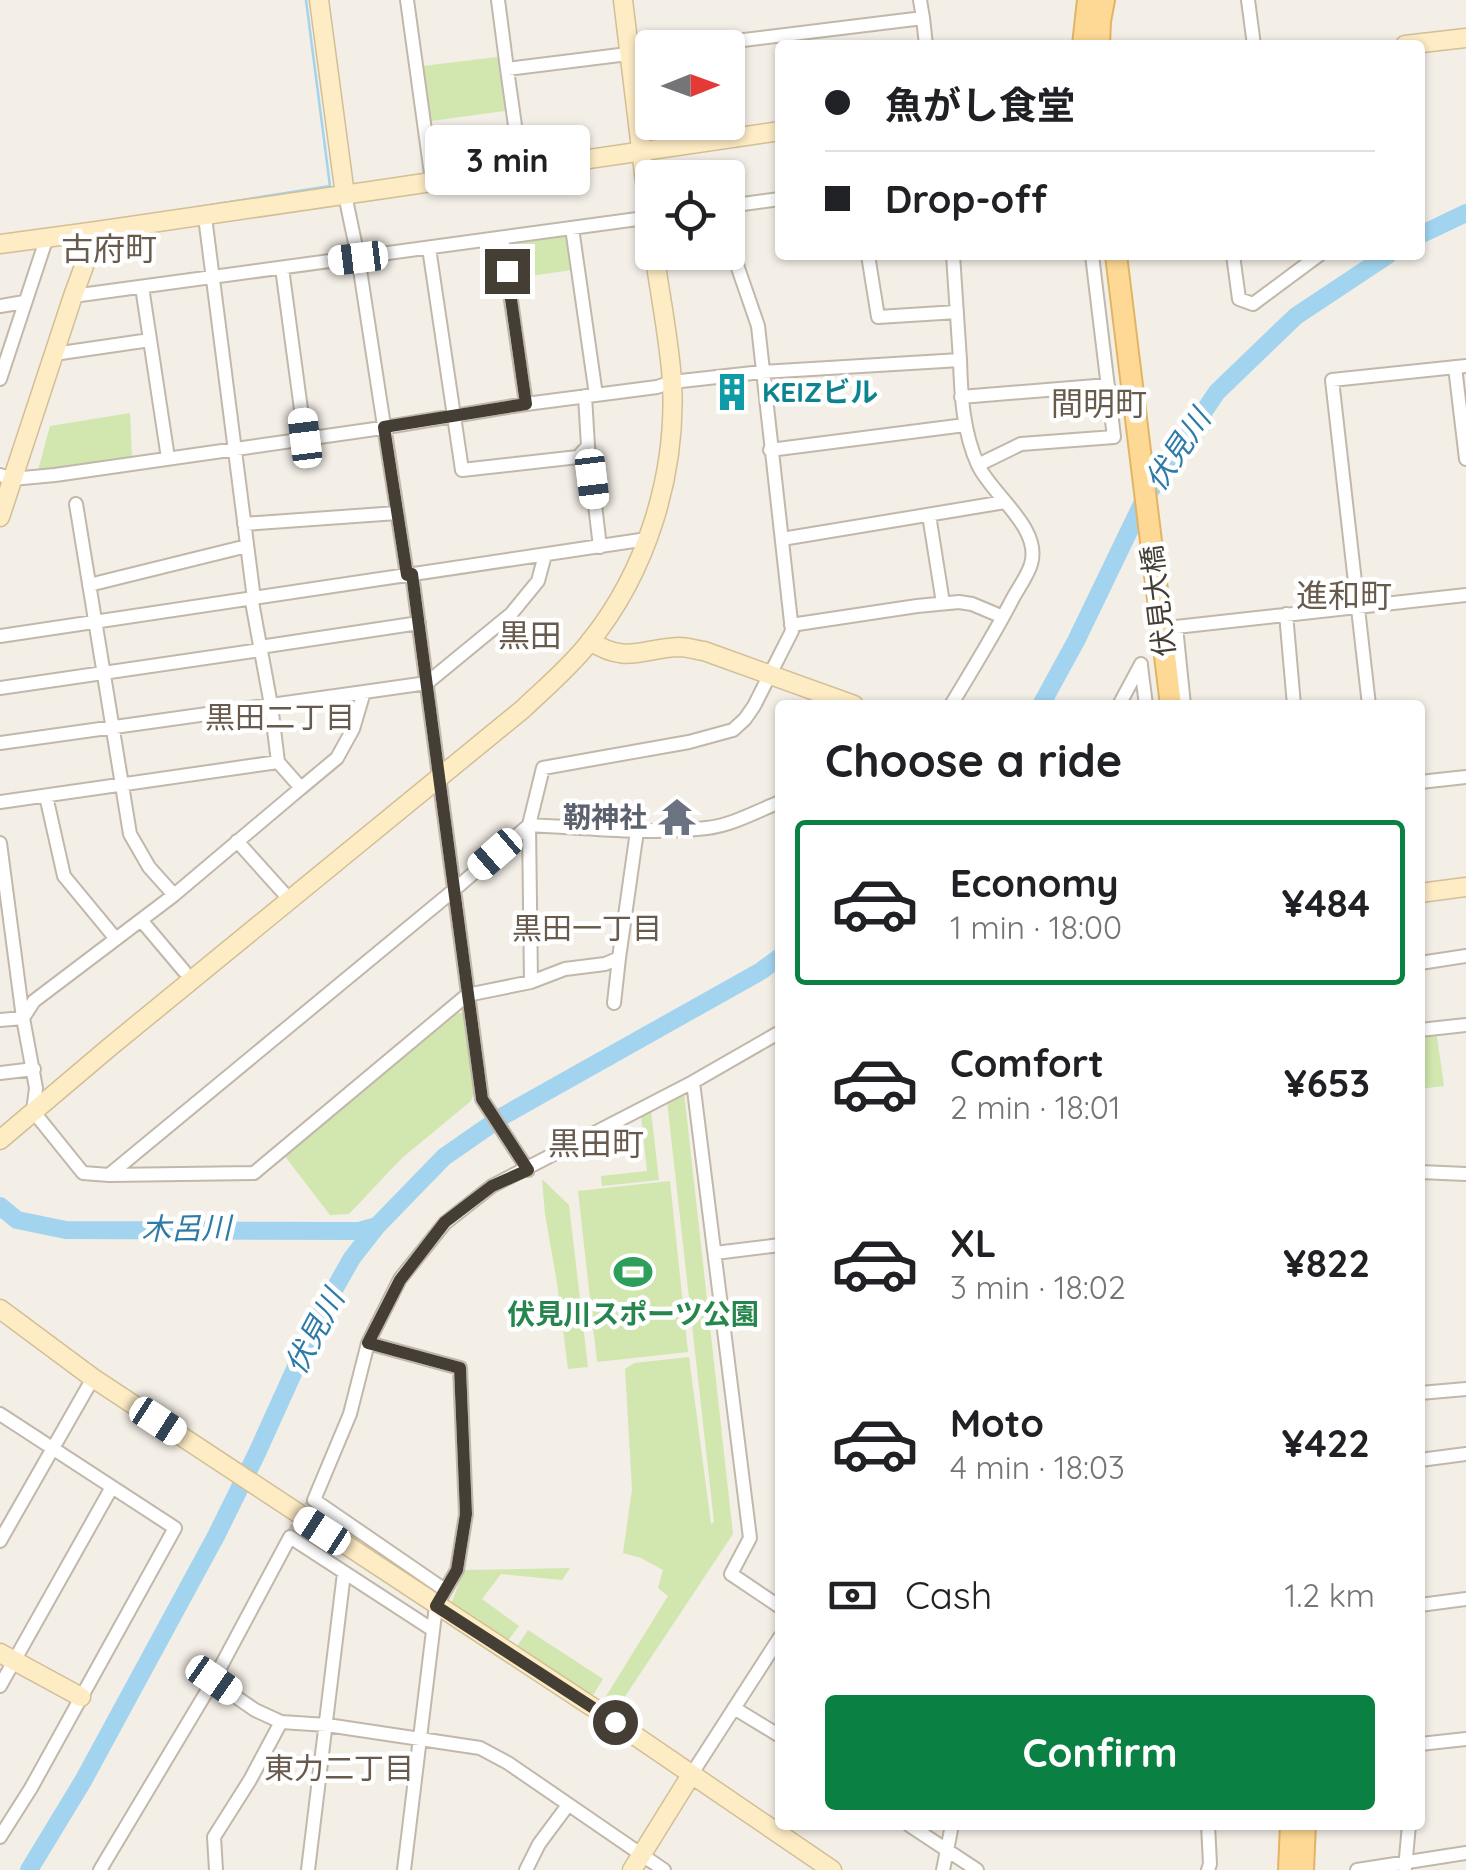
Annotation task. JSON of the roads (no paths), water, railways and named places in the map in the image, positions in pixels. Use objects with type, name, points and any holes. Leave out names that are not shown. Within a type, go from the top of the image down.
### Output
[{"type":"main road","points":[[1084,40],[1088,0]]},
{"type":"main road","points":[[1099,40],[1104,0]]},
{"type":"main road","name":"伏見大橋","points":[[1107,260],[1157,700]]},
{"type":"main road","name":"伏見大橋","points":[[1107,260],[1170,700]]},
{"type":"main road","points":[[1289,1870],[1291,1830]]},
{"type":"main road","points":[[1303,1870],[1305,1830]]},
{"type":"street","points":[[318,0],[345,195],[419,623],[482,1099],[528,1170]]},
{"type":"street","points":[[407,0],[432,180]]},
{"type":"street","points":[[498,0],[521,168]]},
{"type":"street","points":[[623,0],[642,160]]},
{"type":"street","points":[[920,0],[925,40]]},
{"type":"street","points":[[1248,0],[1253,40]]},
{"type":"street","points":[[745,40],[923,18]]},
{"type":"street","points":[[1425,43],[1466,38]]},
{"type":"street","points":[[507,68],[635,52]]},
{"type":"street","points":[[0,244],[775,132]]},
{"type":"street","points":[[531,982],[529,825],[543,768],[690,742],[733,730],[745,720],[792,631],[758,326],[736,264],[728,206],[775,200]]},
{"type":"street","points":[[204,217],[252,602],[278,762],[301,788]]},
{"type":"street","points":[[72,296],[635,219]]},
{"type":"street","points":[[572,228],[590,396],[588,446],[600,546]]},
{"type":"street","points":[[0,516],[6,477],[97,230]]},
{"type":"street","points":[[0,379],[47,237]]},
{"type":"street","points":[[502,238],[526,404]]},
{"type":"street","points":[[429,248],[462,470],[578,456],[588,446]]},
{"type":"street","points":[[869,260],[878,317],[957,312]]},
{"type":"street","points":[[953,260],[965,425],[988,483],[1020,520],[1031,541],[1032,562],[954,700]]},
{"type":"street","points":[[978,465],[1021,444],[1114,438],[1108,385],[1107,260]]},
{"type":"street","points":[[1235,260],[1240,299],[1253,304],[1311,260]]},
{"type":"street","points":[[282,268],[305,438]]},
{"type":"street","points":[[0,1140],[523,709],[590,642],[634,575],[654,520],[669,456],[672,382],[656,270]]},
{"type":"street","points":[[142,287],[168,458]]},
{"type":"street","points":[[0,306],[24,302]]},
{"type":"street","points":[[54,354],[150,340]]},
{"type":"street","points":[[6,477],[234,449],[672,382],[762,372],[960,360]]},
{"type":"street","points":[[1368,700],[1332,380],[1461,366],[1466,459]]},
{"type":"street","points":[[962,397],[1108,385]]},
{"type":"street","points":[[770,450],[965,425]]},
{"type":"street","points":[[782,539],[1004,502]]},
{"type":"street","points":[[76,504],[130,834],[149,868],[174,895]]},
{"type":"street","points":[[244,524],[398,513]]},
{"type":"street","points":[[929,515],[943,604]]},
{"type":"street","points":[[0,636],[647,540]]},
{"type":"street","points":[[89,585],[247,546]]},
{"type":"street","points":[[0,743],[427,683],[511,614],[538,581],[545,554]]},
{"type":"street","points":[[1183,700],[1176,627],[1466,595]]},
{"type":"street","points":[[791,626],[959,602],[1003,617]]},
{"type":"street","points":[[1286,614],[1294,700]]},
{"type":"street","points":[[0,688],[419,623]]},
{"type":"street","points":[[590,642],[612,654],[681,646],[704,651],[840,700]]},
{"type":"street","points":[[1122,700],[1141,664],[1145,700]]},
{"type":"street","points":[[24,1018],[34,1000],[174,895],[336,758],[353,729],[364,692]]},
{"type":"street","points":[[0,802],[278,762]]},
{"type":"street","points":[[1425,781],[1466,777]]},
{"type":"street","points":[[46,796],[64,876],[116,939]]},
{"type":"street","points":[[109,1175],[529,825],[637,831],[708,828],[775,804]]},
{"type":"street","points":[[614,1002],[637,831]]},
{"type":"street","points":[[237,840],[290,900]]},
{"type":"street","points":[[0,843],[4,904],[34,1070],[33,1111],[83,1173],[254,1173],[467,995],[619,958]]},
{"type":"street","points":[[1425,892],[1466,887]]},
{"type":"street","points":[[141,920],[184,971]]},
{"type":"street","points":[[1425,961],[1466,956]]},
{"type":"street","points":[[0,961],[16,959]]},
{"type":"street","points":[[0,1020],[24,1018]]},
{"type":"street","points":[[1425,1029],[1466,1025]]},
{"type":"street","points":[[775,1035],[492,1186],[445,1222],[400,1280],[368,1343],[350,1414],[314,1500],[440,1598],[823,1867]]},
{"type":"street","points":[[0,1073],[34,1070]]},
{"type":"street","points":[[693,1082],[750,1538],[731,1574],[775,1604]]},
{"type":"street","points":[[1425,1172],[1466,1174]]},
{"type":"street","points":[[715,1253],[775,1247]]},
{"type":"street","points":[[0,1309],[92,1378],[294,1512],[440,1598]]},
{"type":"street","points":[[368,1343],[460,1368],[466,1514],[457,1570],[440,1598],[433,1630],[404,1870]]},
{"type":"street","points":[[0,1540],[92,1378]]},
{"type":"street","points":[[1425,1393],[1466,1389]]},
{"type":"street","points":[[0,1414],[175,1528],[31,1788],[0,1836]]},
{"type":"street","points":[[1425,1459],[1466,1454]]},
{"type":"street","points":[[0,1686],[7,1657],[112,1487]]},
{"type":"street","points":[[100,1870],[214,1680],[290,1537],[433,1630]]},
{"type":"street","points":[[308,1870],[344,1572]]},
{"type":"street","points":[[1425,1604],[1466,1599]]},
{"type":"street","points":[[637,1862],[775,1645]]},
{"type":"street","points":[[7,1657],[81,1696]]},
{"type":"street","points":[[214,1680],[255,1710],[282,1722],[420,1737],[480,1748],[568,1805],[637,1862],[664,1870]]},
{"type":"street","points":[[734,1708],[775,1733]]},
{"type":"street","points":[[216,1870],[214,1837],[282,1722]]},
{"type":"street","points":[[1425,1744],[1466,1740]]},
{"type":"street","points":[[526,1870],[539,1844],[568,1805]]},
{"type":"street","points":[[916,1830],[977,1870]]},
{"type":"street","points":[[943,1870],[951,1830]]},
{"type":"street","points":[[1208,1830],[1208,1870]]},
{"type":"street","points":[[1405,1866],[1409,1830]]},
{"type":"street","points":[[1357,1870],[1459,1860]]},
{"type":"waterway","points":[[198,207],[330,186],[306,0]]},
{"type":"waterway","name":"伏見川","points":[[1425,233],[1466,213]]},
{"type":"waterway","name":"伏見川","points":[[1044,700],[1144,500],[1217,392],[1296,316],[1380,260]]},
{"type":"waterway","name":"伏見川","points":[[29,1870],[83,1781],[216,1536],[319,1316],[352,1258],[377,1226],[444,1157],[503,1116],[775,961]]},
{"type":"waterway","name":"木呂川","points":[[0,1206],[17,1220],[66,1230],[359,1231],[377,1226]]},
{"type":"tunnel","points":[[290,1537],[314,1500]]},
{"type":"place","name":"KEIZビル","points":[[732,392]]},
{"type":"place","name":"靭神社","points":[[677,817]]},
{"type":"place","name":"伏見川スポーツ公園","points":[[633,1272]]},
{"type":"district","name":"古府町","points":[[109,249]]},
{"type":"district","name":"間明町","points":[[1099,404]]},
{"type":"district","name":"進和町","points":[[1344,596]]},
{"type":"district","name":"黒田","points":[[530,636]]},
{"type":"district","name":"黒田二丁目","points":[[280,718]]},
{"type":"district","name":"黒田一丁目","points":[[587,929]]},
{"type":"district","name":"黒田町","points":[[596,1144]]},
{"type":"district","name":"東力二丁目","points":[[339,1769]]}]
